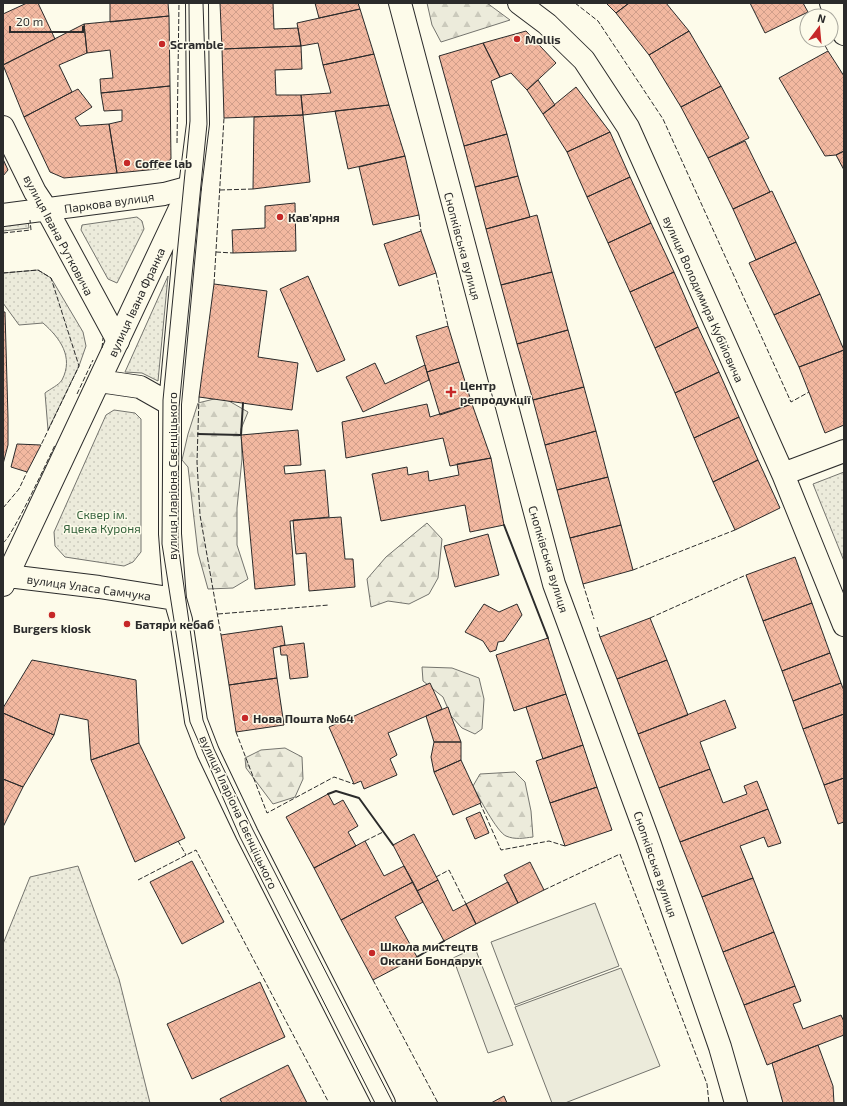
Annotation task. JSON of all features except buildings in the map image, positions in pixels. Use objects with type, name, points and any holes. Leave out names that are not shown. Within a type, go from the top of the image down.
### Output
[{"type":"main road","name":"вулиця Івана Франка","points":[[5,579],[190,187],[198,124],[197,3]]},
{"type":"main road","name":"Снопківська вулиця","points":[[400,3],[554,584],[653,854],[720,1047],[736,1103]]},
{"type":"main road","name":"вулиця Володимира Кубійовича","points":[[518,3],[547,24],[584,60],[628,127],[783,474],[844,625]]},
{"type":"main road","points":[[830,3],[844,34]]},
{"type":"main road","name":"вулиця Івана Рутковича","points":[[3,127],[35,192],[47,210],[118,341]]},
{"type":"main road","name":"Паркова вулиця","points":[[3,215],[164,194],[190,187]]},
{"type":"main road","name":"вулиця Іларіона Свєнціцького","points":[[190,187],[170,404],[170,534],[176,599],[181,620],[196,720],[208,752],[247,834],[384,1103]]},
{"type":"main road","points":[[99,381],[140,387],[170,404]]},
{"type":"main road","points":[[783,474],[844,451]]},
{"type":"main road","name":"вулиця Уласа Самчука","points":[[5,579],[99,587],[176,599]]},
{"type":"green space","points":[[427,3],[487,3],[510,20],[441,42],[432,25]]},
{"type":"green space","points":[[137,217],[142,221],[144,229],[117,283],[108,279],[81,230],[82,225]]},
{"type":"green space","points":[[28,221],[29,228],[3,231],[3,224]]},
{"type":"green space","points":[[38,270],[51,278],[83,332],[86,346],[79,366],[48,430],[45,393],[61,382],[65,372],[66,356],[60,342],[43,323],[19,325],[3,303],[3,273]]},
{"type":"green space","points":[[168,276],[158,381],[142,373],[125,372]]},
{"type":"green space","points":[[222,397],[248,412],[241,429],[242,459],[237,508],[237,545],[248,579],[233,588],[208,589],[198,553],[188,467],[182,460],[188,434],[198,403]]},
{"type":"green space","name":"Сквер ім. Яцека Куроня","points":[[114,410],[135,413],[141,419],[141,552],[133,562],[124,566],[65,557],[55,546],[54,532],[106,415]]},
{"type":"green space","points":[[844,472],[844,561],[813,484]]},
{"type":"green space","points":[[427,523],[442,539],[438,578],[429,594],[409,604],[388,601],[371,607],[367,579],[386,557]]},
{"type":"green space","points":[[422,667],[452,668],[479,678],[484,699],[482,729],[475,734],[462,728],[451,716],[443,697],[423,681]]},
{"type":"green space","points":[[285,748],[302,757],[303,779],[295,797],[273,804],[246,768],[245,758],[261,750]]},
{"type":"green space","points":[[515,772],[525,782],[531,811],[533,837],[513,838],[502,833],[488,813],[473,786],[480,774]]},
{"type":"green space","points":[[78,866],[119,979],[150,1103],[3,1103],[3,944],[30,877]]},
{"type":"green space","points":[[595,903],[619,966],[515,1005],[491,942]]},
{"type":"green space","points":[[475,948],[513,1045],[488,1053],[453,958]]},
{"type":"green space","points":[[621,968],[660,1066],[565,1103],[552,1103],[515,1007]]},
{"type":"tram line","points":[[189,3],[190,121],[163,400],[162,544],[190,722],[240,837],[375,1103]]},
{"type":"tram line","points":[[203,3],[207,124],[179,407],[178,545],[203,720],[214,749],[253,830],[393,1103]]},
{"type":"fence","points":[[177,143],[179,3]]},
{"type":"fence","points":[[575,3],[598,21],[663,119],[791,402],[809,392]]},
{"type":"fence","points":[[214,284],[224,118]]},
{"type":"fence","points":[[220,190],[253,189]]},
{"type":"fence","points":[[419,215],[421,231]]},
{"type":"fence","points":[[3,233],[31,230],[30,220]]},
{"type":"fence","points":[[216,252],[233,253]]},
{"type":"fence","points":[[3,273],[38,270],[51,278],[79,366],[41,445]]},
{"type":"fence","points":[[436,273],[448,326]]},
{"type":"fence","points":[[102,348],[103,338]]},
{"type":"fence","points":[[77,394],[93,360]]},
{"type":"fence","points":[[199,397],[197,462],[200,515],[221,635]]},
{"type":"fence","points":[[3,543],[8,538],[22,513],[55,445]]},
{"type":"fence","points":[[3,508],[19,489],[27,472]]},
{"type":"fence","points":[[633,570],[735,530]]},
{"type":"fence","points":[[650,618],[746,575]]},
{"type":"fence","points":[[583,584],[594,619]]},
{"type":"fence","points":[[218,614],[329,605]]},
{"type":"fence","points":[[597,627],[600,637]]},
{"type":"fence","points":[[236,732],[267,813],[334,777],[354,784]]},
{"type":"fence","points":[[480,803],[501,850],[549,841],[565,846]]},
{"type":"fence","points":[[365,841],[383,832]]},
{"type":"fence","points":[[178,841],[186,855]]},
{"type":"fence","points":[[138,880],[196,850],[329,1103]]},
{"type":"fence","points":[[544,890],[620,854],[707,1084],[709,1103]]},
{"type":"fence","points":[[436,877],[449,870],[466,904]]},
{"type":"fence","points":[[373,980],[438,1103]]},
{"type":"wall","points":[[198,434],[241,435],[243,403]]},
{"type":"wall","points":[[504,525],[548,638]]},
{"type":"wall","points":[[328,794],[336,791],[359,798],[393,845]]},
{"type":"wall","points":[[417,957],[444,941]]},
{"type":"place","name":"Mollis","points":[[517,39]]},
{"type":"place","name":"Scramble","points":[[162,44]]},
{"type":"place","name":"Coffee lab","points":[[127,163]]},
{"type":"place","name":"Кав'ярня","points":[[280,217]]},
{"type":"place","name":"Центр репродукції","points":[[451,392]]},
{"type":"place","name":"Burgers kiosk","points":[[52,615]]},
{"type":"place","name":"Батяри кебаб","points":[[127,624]]},
{"type":"place","name":"Нова Пошта №64","points":[[245,718]]},
{"type":"place","name":"Школа мистецтв Оксани Бондарук","points":[[372,953]]}]
